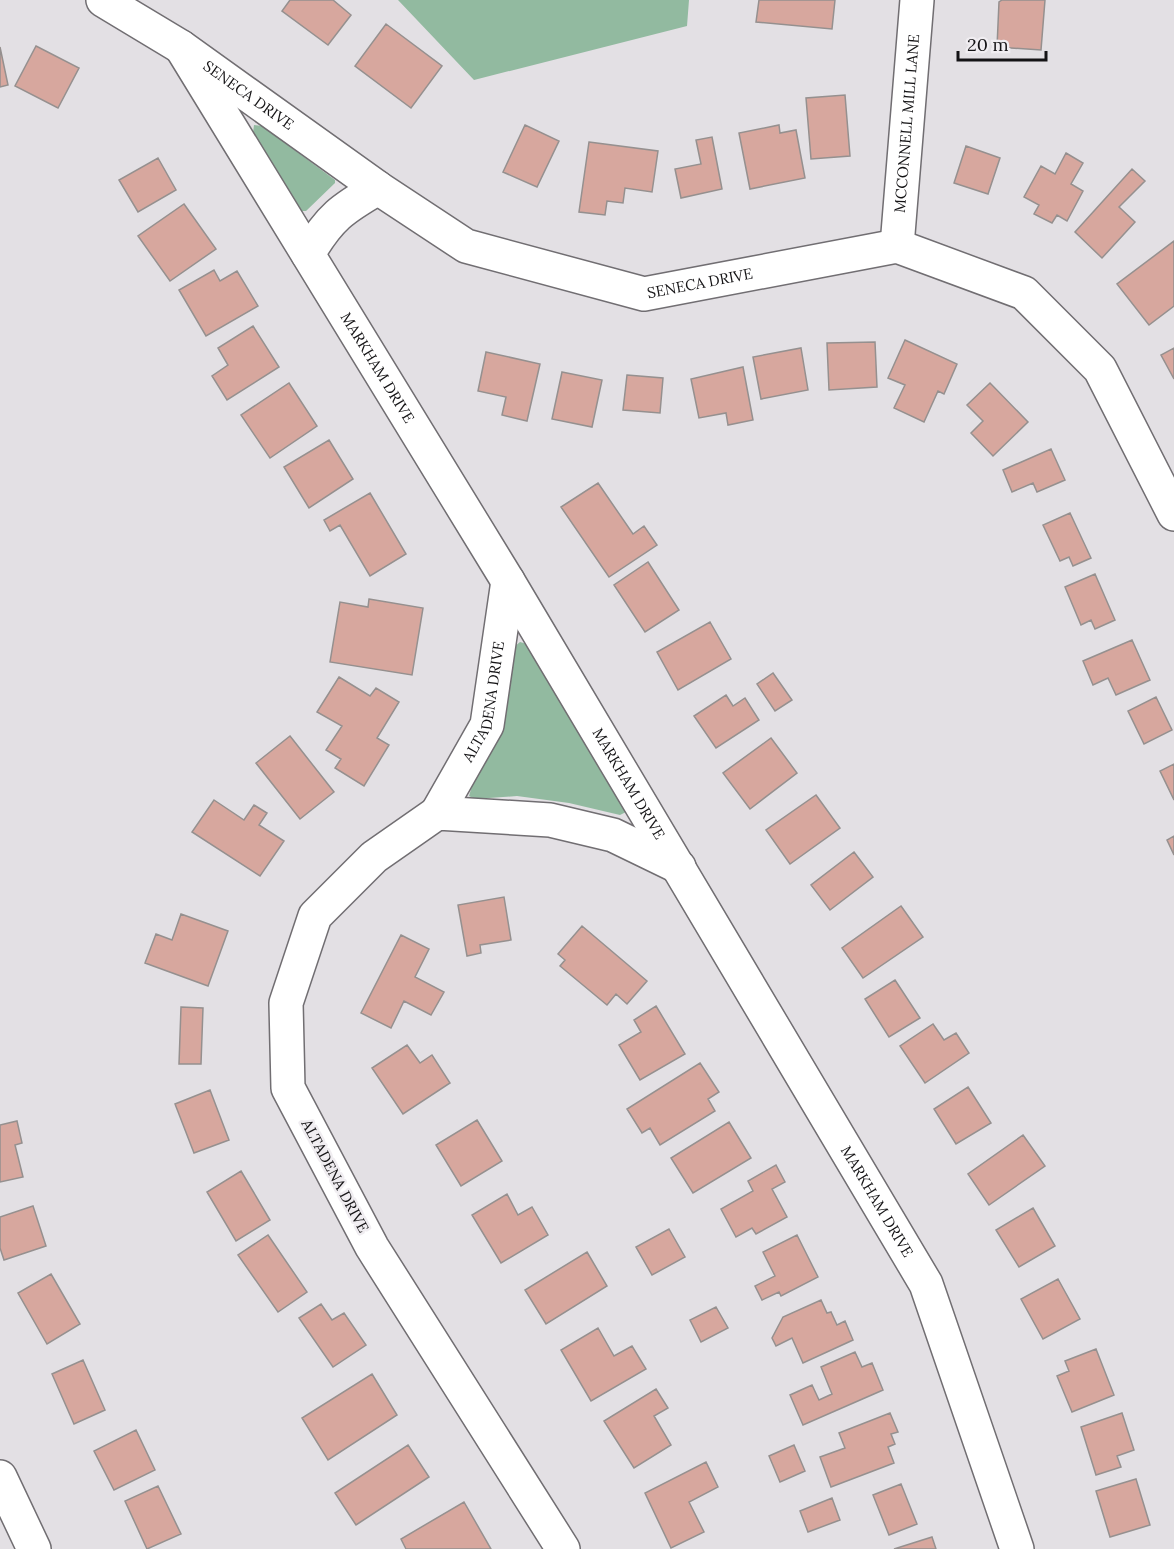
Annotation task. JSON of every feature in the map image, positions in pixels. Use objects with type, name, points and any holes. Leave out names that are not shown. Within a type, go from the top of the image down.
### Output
[{"type":"street","name":"SENECA DRIVE","points":[[103,0],[181,47],[378,188],[466,246],[644,294],[897,246]]},
{"type":"street","name":"MCCONNELL MILL LANE","points":[[897,246],[917,0]]},
{"type":"street","name":"MARKHAM DRIVE","points":[[181,47],[508,581],[926,1284],[1017,1549]]},
{"type":"street","points":[[308,254],[322,230],[339,211],[378,188]]},
{"type":"street","points":[[897,246],[1024,293],[1100,369],[1174,514]]},
{"type":"street","name":"ALTADENA DRIVE","points":[[508,581],[487,725],[437,813],[374,857],[315,916],[286,1003],[288,1088],[372,1246],[563,1549]]},
{"type":"street","points":[[437,813],[550,820],[613,835],[679,867]]},
{"type":"street","points":[[0,1477],[34,1549]]},
{"type":"green space","points":[[398,0],[689,0],[687,26],[474,80]]},
{"type":"green space","points":[[254,125],[262,126],[335,180],[335,183],[306,211],[302,211],[253,133]]},
{"type":"green space","points":[[520,642],[527,644],[626,806],[626,812],[620,815],[569,803],[517,796],[475,799],[469,796],[514,647]]},
{"type":"building","points":[[290,0],[333,0],[351,15],[328,45],[282,11]]},
{"type":"building","points":[[759,0],[835,0],[832,29],[756,22]]},
{"type":"building","points":[[1002,0],[1045,0],[1041,50],[997,47],[999,2]]},
{"type":"building","points":[[386,24],[442,66],[411,108],[355,66]]},
{"type":"building","points":[[36,46],[79,68],[58,108],[15,86]]},
{"type":"building","points":[[0,47],[8,85],[0,87]]},
{"type":"building","points":[[845,95],[850,156],[811,159],[806,98]]},
{"type":"building","points":[[525,125],[559,141],[537,187],[503,172]]},
{"type":"building","points":[[779,125],[780,133],[796,130],[805,178],[750,189],[739,133]]},
{"type":"building","points":[[712,137],[722,189],[681,198],[675,169],[701,164],[696,140]]},
{"type":"building","points":[[589,142],[658,151],[652,192],[625,188],[623,203],[607,201],[605,215],[579,212]]},
{"type":"building","points":[[966,146],[1000,158],[988,194],[954,183]]},
{"type":"building","points":[[1066,153],[1083,163],[1071,184],[1083,191],[1067,221],[1057,215],[1052,223],[1034,214],[1039,205],[1024,197],[1041,166],[1055,174]]},
{"type":"building","points":[[158,158],[176,190],[138,212],[119,180]]},
{"type":"building","points":[[1132,169],[1145,181],[1119,207],[1135,222],[1102,258],[1075,232]]},
{"type":"building","points":[[184,204],[216,249],[170,281],[138,236]]},
{"type":"building","points":[[1174,241],[1174,306],[1149,325],[1117,284]]},
{"type":"building","points":[[214,270],[220,281],[237,271],[258,306],[206,336],[179,290]]},
{"type":"building","points":[[253,326],[279,367],[227,400],[212,376],[228,365],[218,348]]},
{"type":"building","points":[[905,340],[957,364],[944,394],[938,391],[924,422],[894,408],[905,385],[888,378]]},
{"type":"building","points":[[875,342],[877,387],[829,390],[827,343]]},
{"type":"building","points":[[801,348],[808,390],[761,399],[753,357]]},
{"type":"building","points":[[1174,348],[1174,379],[1161,355]]},
{"type":"building","points":[[486,352],[540,364],[527,421],[502,415],[506,397],[478,391]]},
{"type":"building","points":[[743,367],[753,420],[728,425],[726,413],[699,418],[691,379]]},
{"type":"building","points":[[562,372],[602,380],[592,427],[552,419]]},
{"type":"building","points":[[627,375],[663,378],[660,413],[623,410]]},
{"type":"building","points":[[289,383],[317,426],[270,458],[241,415]]},
{"type":"building","points":[[990,383],[1028,422],[993,456],[971,433],[983,421],[967,405]]},
{"type":"building","points":[[329,440],[353,479],[309,508],[284,467]]},
{"type":"building","points":[[1051,449],[1065,480],[1037,492],[1033,483],[1012,492],[1003,470]]},
{"type":"building","points":[[598,483],[633,534],[644,526],[657,545],[609,577],[561,507]]},
{"type":"building","points":[[370,493],[406,554],[370,576],[340,525],[330,531],[324,520]]},
{"type":"building","points":[[1070,513],[1091,558],[1073,566],[1069,557],[1060,561],[1043,525]]},
{"type":"building","points":[[648,562],[679,610],[645,632],[614,585]]},
{"type":"building","points":[[1095,574],[1115,620],[1095,629],[1091,620],[1081,625],[1065,587]]},
{"type":"building","points":[[369,599],[423,608],[412,675],[330,662],[340,602],[368,607]]},
{"type":"building","points":[[710,622],[731,659],[678,690],[657,652]]},
{"type":"building","points":[[1132,640],[1150,680],[1116,695],[1108,678],[1093,685],[1083,661]]},
{"type":"building","points":[[773,673],[792,700],[775,711],[757,684]]},
{"type":"building","points":[[339,677],[370,696],[376,688],[399,702],[377,738],[389,745],[364,786],[335,768],[341,759],[326,750],[342,726],[317,712]]},
{"type":"building","points":[[726,695],[733,706],[745,698],[759,720],[716,748],[694,716]]},
{"type":"building","points":[[1156,697],[1172,730],[1144,744],[1128,711]]},
{"type":"building","points":[[290,736],[334,792],[300,819],[256,763]]},
{"type":"building","points":[[771,738],[797,773],[750,809],[723,773]]},
{"type":"building","points":[[1174,764],[1174,800],[1160,771]]},
{"type":"building","points":[[816,795],[840,828],[790,864],[766,830]]},
{"type":"building","points":[[214,800],[244,820],[254,805],[267,813],[259,825],[284,841],[260,876],[192,832]]},
{"type":"building","points":[[1174,836],[1174,855],[1167,840]]},
{"type":"building","points":[[854,852],[873,877],[830,910],[811,885]]},
{"type":"building","points":[[504,897],[511,940],[480,945],[481,953],[467,956],[458,905]]},
{"type":"building","points":[[901,906],[923,937],[863,978],[842,948]]},
{"type":"building","points":[[181,914],[228,931],[208,986],[145,963],[156,934],[172,940]]},
{"type":"building","points":[[582,926],[647,981],[627,1004],[616,994],[607,1005],[560,966],[565,960],[558,954]]},
{"type":"building","points":[[401,935],[429,949],[415,977],[444,992],[431,1015],[404,1001],[391,1028],[361,1013]]},
{"type":"building","points":[[895,980],[920,1018],[889,1037],[865,999]]},
{"type":"building","points":[[656,1006],[685,1054],[640,1080],[619,1045],[641,1032],[634,1020]]},
{"type":"building","points":[[181,1007],[203,1008],[201,1064],[179,1064]]},
{"type":"building","points":[[933,1024],[944,1040],[956,1033],[969,1053],[925,1083],[900,1046]]},
{"type":"building","points":[[407,1045],[420,1063],[432,1055],[450,1083],[403,1114],[372,1068]]},
{"type":"building","points":[[700,1063],[719,1092],[708,1099],[715,1111],[660,1145],[650,1128],[642,1133],[627,1109]]},
{"type":"building","points":[[968,1087],[991,1123],[956,1144],[934,1109]]},
{"type":"building","points":[[210,1090],[229,1140],[194,1153],[175,1104]]},
{"type":"building","points":[[477,1120],[502,1161],[461,1186],[436,1145]]},
{"type":"building","points":[[17,1121],[22,1143],[15,1145],[23,1177],[0,1182],[0,1125]]},
{"type":"building","points":[[729,1122],[751,1158],[693,1193],[671,1158]]},
{"type":"building","points":[[1023,1135],[1045,1166],[989,1205],[968,1174]]},
{"type":"building","points":[[776,1165],[785,1182],[772,1189],[787,1217],[756,1234],[752,1228],[736,1237],[721,1209],[753,1191],[748,1181]]},
{"type":"building","points":[[241,1171],[270,1220],[236,1241],[207,1192]]},
{"type":"building","points":[[507,1194],[518,1215],[532,1207],[548,1235],[501,1263],[472,1215]]},
{"type":"building","points":[[33,1206],[46,1246],[4,1260],[0,1248],[0,1217]]},
{"type":"building","points":[[1033,1208],[1055,1246],[1019,1267],[996,1230]]},
{"type":"building","points":[[669,1229],[685,1257],[652,1275],[636,1247]]},
{"type":"building","points":[[268,1235],[307,1292],[278,1312],[238,1255]]},
{"type":"building","points":[[797,1235],[818,1277],[781,1296],[779,1292],[762,1300],[755,1286],[775,1276],[763,1252]]},
{"type":"building","points":[[587,1252],[607,1286],[546,1324],[525,1290]]},
{"type":"building","points":[[51,1274],[80,1324],[47,1344],[18,1293]]},
{"type":"building","points":[[1058,1279],[1080,1319],[1043,1339],[1021,1299]]},
{"type":"building","points":[[821,1300],[827,1313],[831,1312],[837,1325],[845,1321],[853,1340],[803,1363],[792,1338],[776,1346],[772,1338],[783,1317]]},
{"type":"building","points":[[321,1304],[332,1320],[344,1313],[366,1345],[333,1367],[299,1318]]},
{"type":"building","points":[[716,1307],[728,1328],[701,1342],[690,1320]]},
{"type":"building","points":[[598,1328],[614,1356],[632,1346],[646,1369],[591,1401],[561,1350]]},
{"type":"building","points":[[1096,1349],[1114,1395],[1072,1412],[1057,1376],[1069,1371],[1065,1361]]},
{"type":"building","points":[[855,1352],[862,1367],[872,1363],[883,1390],[803,1425],[790,1395],[812,1385],[819,1400],[832,1394],[821,1367]]},
{"type":"building","points":[[83,1360],[105,1410],[74,1424],[52,1374]]},
{"type":"building","points":[[372,1374],[397,1415],[328,1460],[302,1418]]},
{"type":"building","points":[[656,1389],[668,1408],[654,1416],[671,1445],[634,1468],[604,1421]]},
{"type":"building","points":[[890,1413],[898,1432],[891,1434],[895,1444],[888,1447],[894,1463],[831,1487],[820,1457],[845,1448],[839,1433]]},
{"type":"building","points":[[1122,1413],[1134,1450],[1117,1456],[1121,1467],[1096,1475],[1081,1427]]},
{"type":"building","points":[[136,1430],[155,1470],[114,1490],[94,1451]]},
{"type":"building","points":[[408,1445],[429,1477],[356,1525],[335,1493]]},
{"type":"building","points":[[794,1445],[805,1471],[780,1482],[769,1456]]},
{"type":"building","points":[[706,1462],[718,1487],[689,1502],[704,1532],[671,1548],[645,1493]]},
{"type":"building","points":[[1136,1479],[1150,1525],[1110,1537],[1096,1491]]},
{"type":"building","points":[[901,1484],[917,1524],[889,1535],[873,1495]]},
{"type":"building","points":[[158,1486],[181,1534],[147,1549],[125,1501]]},
{"type":"building","points":[[832,1498],[840,1520],[808,1532],[800,1511]]},
{"type":"building","points":[[464,1502],[491,1549],[406,1549],[401,1539]]},
{"type":"building","points":[[932,1537],[936,1549],[894,1549]]}]
